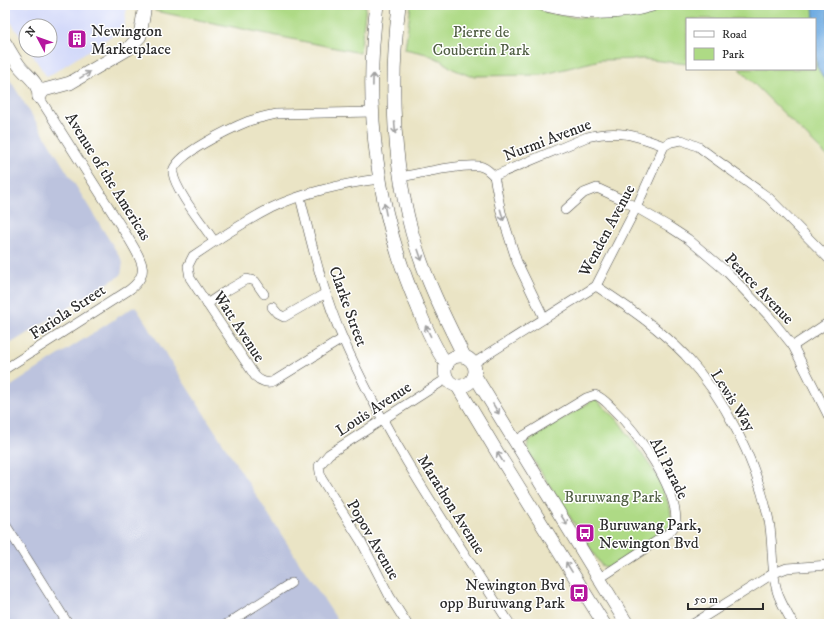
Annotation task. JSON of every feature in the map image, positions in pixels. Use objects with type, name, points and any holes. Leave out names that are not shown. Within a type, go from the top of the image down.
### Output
[{"type":"street","points":[[39,97],[44,90],[70,83],[128,49],[140,36],[145,5]]},
{"type":"street","points":[[377,5],[374,45],[373,112],[380,179],[391,235],[405,278],[423,320],[447,365]]},
{"type":"street","points":[[399,5],[393,73],[396,142],[412,234],[424,267],[445,318],[471,365],[515,441],[628,624]]},
{"type":"street","points":[[546,5],[572,11],[599,12],[626,11],[652,5]]},
{"type":"street","name":"Avenue of the Americas","points":[[5,43],[21,68],[29,74],[39,90],[39,97]]},
{"type":"street","name":"Avenue of the Americas","points":[[21,68],[22,74],[31,90],[39,97],[142,261],[142,275]]},
{"type":"street","points":[[34,82],[49,88]]},
{"type":"street","points":[[373,112],[276,114],[264,116],[235,128],[184,156],[175,165],[173,171],[176,184],[214,242],[270,209],[300,197],[361,181],[380,179]]},
{"type":"street","name":"Nurmi Avenue","points":[[401,177],[442,170],[479,166],[488,170],[494,176],[587,136],[596,134],[620,132],[635,135],[664,146]]},
{"type":"street","points":[[664,146],[671,142],[682,140],[699,147],[769,198],[829,259]]},
{"type":"street","name":"Wenden Avenue","points":[[471,365],[596,286],[636,208],[664,146]]},
{"type":"street","points":[[494,176],[500,212],[517,262],[544,318]]},
{"type":"street","name":"Pearce Avenue","points":[[565,210],[584,193],[597,188],[636,208],[688,239],[726,272],[769,316],[793,346],[829,417]]},
{"type":"street","name":"Clarke Street","points":[[300,197],[326,293],[342,339],[383,419]]},
{"type":"street","name":"Watt Avenue","points":[[214,242],[193,256],[188,266],[190,278],[254,376],[259,380],[269,383],[342,339]]},
{"type":"street","name":"Fariola Street","points":[[5,369],[129,290],[135,285],[142,275]]},
{"type":"street","points":[[207,304],[247,279],[255,281],[264,294]]},
{"type":"street","name":"Lewis Way","points":[[596,286],[641,316],[685,355],[712,390],[726,412],[751,461],[760,487],[772,536],[774,573],[777,592],[793,624]]},
{"type":"street","points":[[272,306],[278,314],[284,317],[326,293]]},
{"type":"street","points":[[793,346],[829,322]]},
{"type":"street","points":[[471,365],[454,358],[447,365],[444,372],[446,379],[451,384],[458,387],[604,624]]},
{"type":"street","points":[[458,387],[468,384],[471,365]]},
{"type":"street","name":"Louis Avenue","points":[[319,466],[329,454],[446,379]]},
{"type":"street","name":"Ali Parade","points":[[515,441],[586,398],[595,395],[601,398],[618,414],[636,434],[654,461],[674,506],[676,524],[669,533],[600,578]]},
{"type":"street","name":"Marathon Avenue","points":[[383,419],[430,498],[510,624]]},
{"type":"street","name":"Popov Avenue","points":[[319,466],[321,478],[361,541],[390,598],[407,624]]},
{"type":"street","points":[[5,524],[68,624]]},
{"type":"street","points":[[694,624],[774,573],[787,568],[829,565]]},
{"type":"street","points":[[227,624],[291,583]]},
{"type":"shaded area","name":"Newington Marketplace","points":[[5,5],[127,5],[124,28],[47,77],[34,58],[58,58],[58,18],[18,18],[18,33],[5,13]]},
{"type":"shaded area","points":[[5,72],[123,262],[121,275],[5,347]]},
{"type":"shaded area","points":[[135,306],[340,624],[5,624],[5,390]]},
{"type":"green space","points":[[156,5],[366,5],[360,53],[155,11]]},
{"type":"green space","name":"Pierre de Coubertin Park","points":[[411,5],[529,5],[549,13],[572,17],[614,19],[648,13],[675,5],[829,5],[829,158],[740,70],[816,70],[816,18],[686,18],[686,64],[643,59],[600,60],[541,75],[470,76],[453,69],[440,60],[427,54],[405,49]]},
{"type":"green space","name":"Buruwang Park","points":[[595,399],[617,419],[656,474],[670,507],[672,526],[609,568],[601,565],[527,450],[528,441]]},
{"type":"water","points":[[813,5],[828,5],[829,87],[817,67],[816,18],[814,18]]},
{"type":"place","name":"Newington Marketplace","points":[[77,39]]},
{"type":"place","name":"Buruwang Park, Newington Bvd","points":[[585,533]]},
{"type":"place","name":"Newington Bvd opp Buruwang Park","points":[[579,593]]}]
